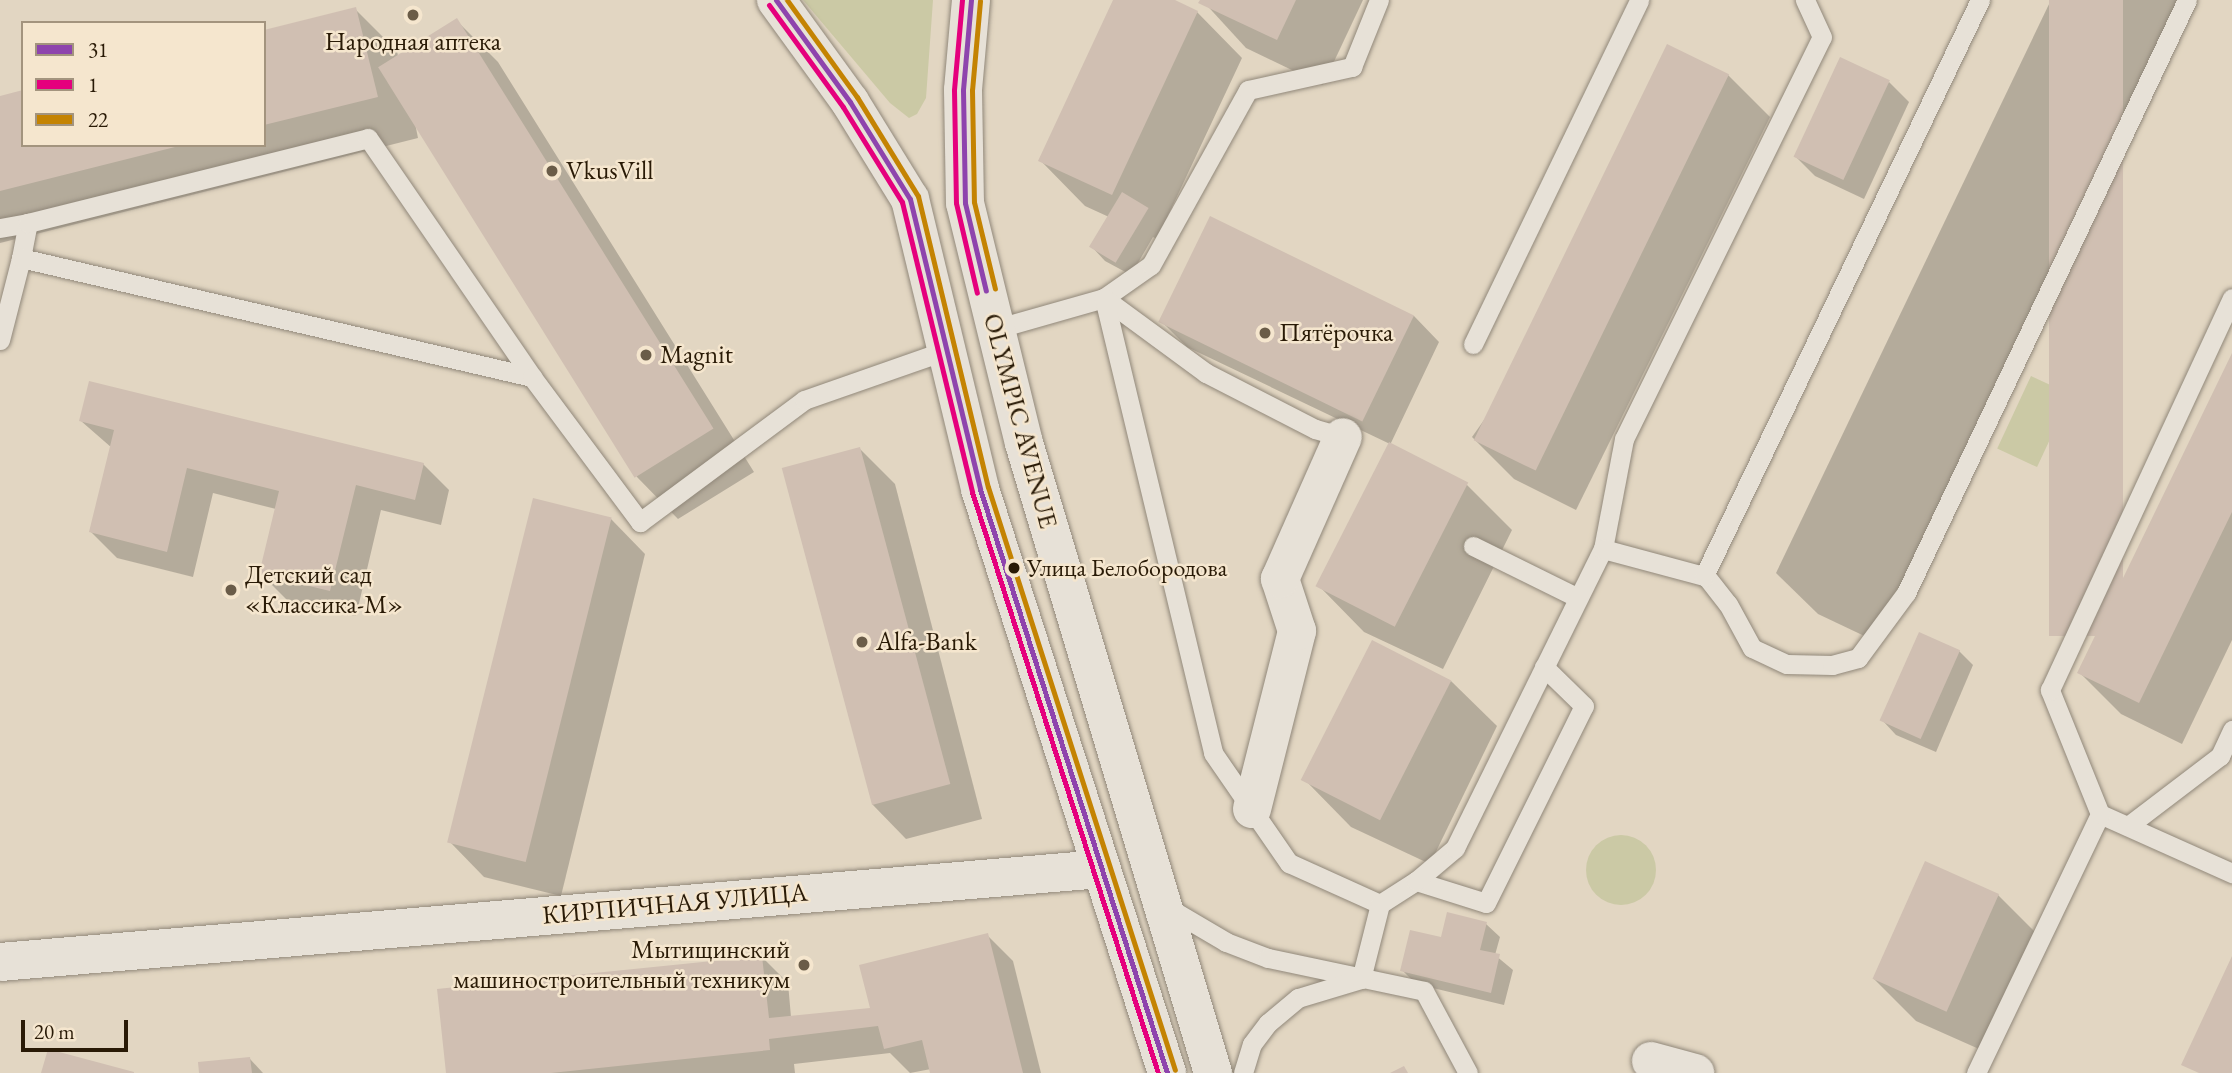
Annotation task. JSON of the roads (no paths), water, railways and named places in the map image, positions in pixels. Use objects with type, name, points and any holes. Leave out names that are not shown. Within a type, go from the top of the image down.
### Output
[{"type":"main road","name":"OLYMPIC AVENUE","points":[[776,0],[850,102],[910,199],[980,489],[1167,1073]]},
{"type":"main road","name":"OLYMPIC AVENUE","points":[[971,0],[963,90],[965,204],[1024,443],[1213,1073]]},
{"type":"main road","points":[[1252,809],[1297,631],[1280,579],[1343,437]]},
{"type":"main road","name":"КИРПИЧНАЯ УЛИЦА","points":[[0,962],[1100,869]]},
{"type":"main road","points":[[1651,1061],[1695,1073]]},
{"type":"lane","points":[[995,329],[1104,298],[1151,265],[1248,90],[1352,67],[1379,0]]},
{"type":"lane","points":[[1473,344],[1639,0]]},
{"type":"lane","points":[[1361,979],[1380,904],[1416,881],[1455,848],[1603,549],[1625,439],[1822,37],[1805,0]]},
{"type":"lane","points":[[1705,575],[1980,0]]},
{"type":"lane","points":[[1603,549],[1705,575],[1728,604],[1752,648],[1787,664],[1832,665],[1858,658],[1906,593],[2187,0]]},
{"type":"lane","points":[[0,228],[368,138],[532,377],[640,522],[804,400],[947,350]]},
{"type":"lane","points":[[0,340],[28,223]]},
{"type":"lane","points":[[21,258],[532,377]]},
{"type":"lane","points":[[1104,298],[1206,373],[1315,429],[1343,437]]},
{"type":"lane","points":[[1104,298],[1213,753],[1289,863],[1380,904]]},
{"type":"lane","points":[[2232,298],[2050,690],[2100,814],[2232,873]]},
{"type":"lane","points":[[1474,546],[1578,598]]},
{"type":"lane","points":[[1416,881],[1486,903],[1584,706],[1544,667]]},
{"type":"lane","points":[[2128,826],[2220,756],[2232,730]]},
{"type":"lane","points":[[1976,1073],[2100,814]]},
{"type":"lane","points":[[1161,904],[1237,946],[1268,958],[1424,991],[1468,1073]]},
{"type":"lane","points":[[1243,1073],[1252,1044],[1298,998],[1361,979]]},
{"type":"place","name":"Народная аптека","points":[[413,15]]},
{"type":"place","name":"VkusVill","points":[[552,171]]},
{"type":"place","name":"Пятёрочка","points":[[1265,333]]},
{"type":"place","name":"Magnit","points":[[646,355]]},
{"type":"place","name":"Улица Белобородова","points":[[1014,568]]},
{"type":"place","name":"Детский сад «Классика-М»","points":[[231,590]]},
{"type":"place","name":"Alfa-Bank","points":[[862,642]]},
{"type":"place","name":"Мытищинский машиностроительный техникум","points":[[804,965]]}]
